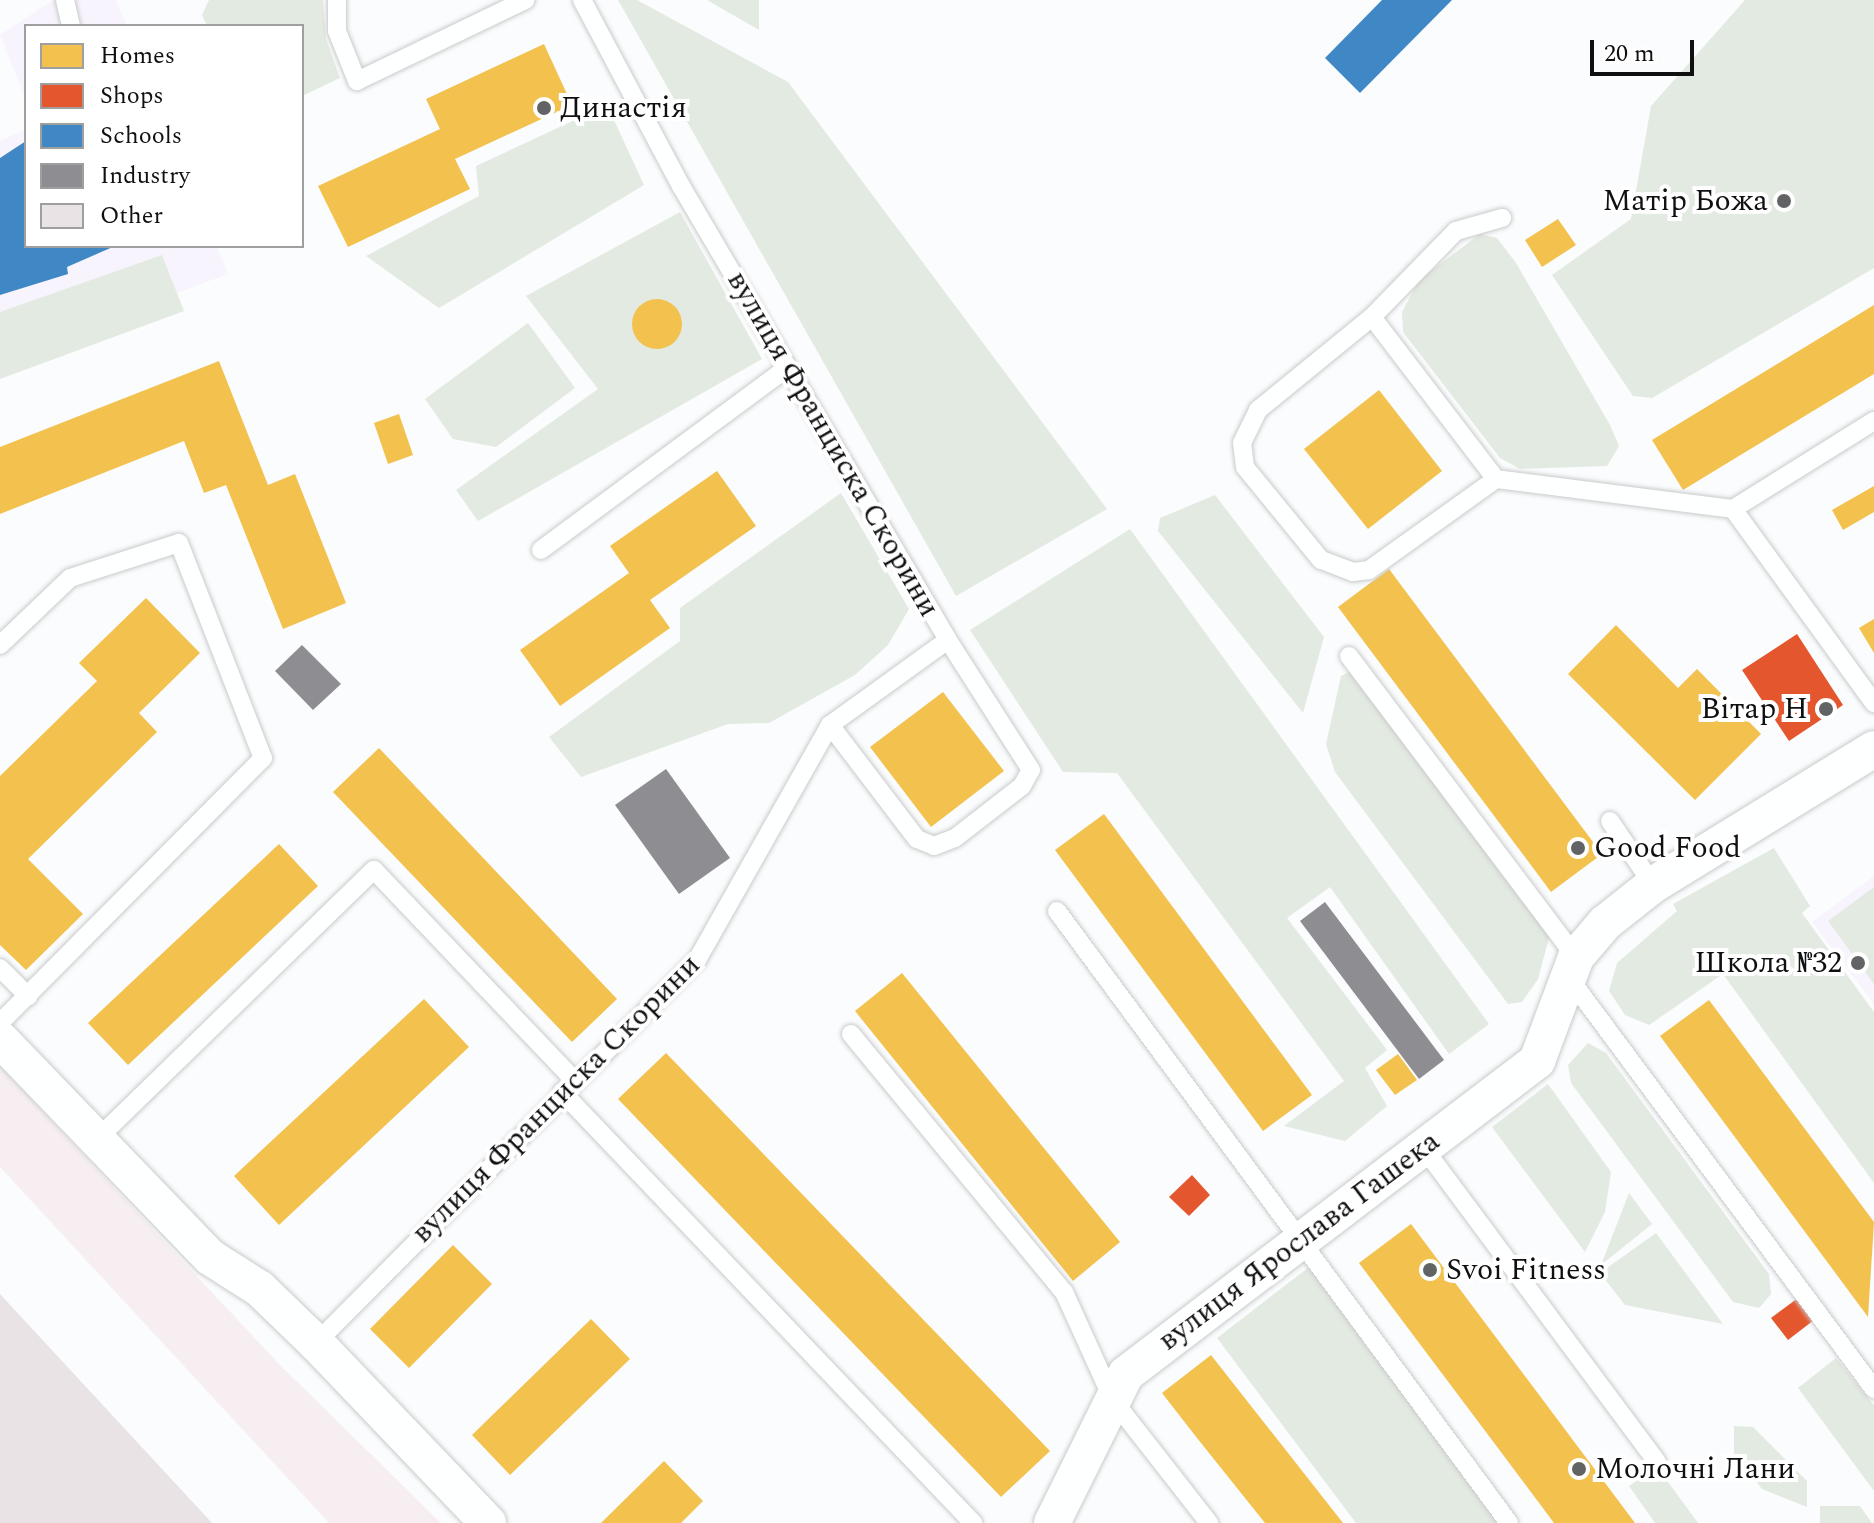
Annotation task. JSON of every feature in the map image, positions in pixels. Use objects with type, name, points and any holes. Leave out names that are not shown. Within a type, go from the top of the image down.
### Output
[{"type":"street","name":"вулиця Ярослава Гашека","points":[[1052,1523],[1126,1374],[1537,1061],[1574,970],[1653,885],[1874,749]]},
{"type":"street","points":[[0,1039],[210,1257],[260,1289],[316,1343],[488,1523]]},
{"type":"lane","points":[[65,0],[71,24]]},
{"type":"lane","points":[[337,0],[337,31],[357,81],[525,0]]},
{"type":"lane","name":"вулиця Франциска Скорини","points":[[316,1343],[568,1086],[697,960],[830,725],[948,640],[788,367],[582,0]]},
{"type":"lane","points":[[1502,218],[1456,231],[1372,317],[1258,410],[1242,443],[1245,467],[1321,560],[1353,572],[1369,570],[1496,479],[1733,509],[1874,421]]},
{"type":"lane","points":[[1372,317],[1496,479]]},
{"type":"lane","points":[[541,550],[788,367]]},
{"type":"lane","points":[[1733,509],[1874,703]]},
{"type":"lane","points":[[0,645],[70,578],[179,543],[263,758],[0,1023]]},
{"type":"lane","points":[[830,725],[917,839],[934,846],[955,838],[1022,786],[1031,770],[948,640]]},
{"type":"lane","points":[[1349,656],[1574,970],[1866,1362],[1874,1389]]},
{"type":"lane","points":[[1610,821],[1653,885]]},
{"type":"lane","points":[[95,1141],[374,870],[568,1086],[973,1523]]},
{"type":"lane","points":[[1057,911],[1297,1241],[1509,1523]]},
{"type":"lane","points":[[0,968],[28,996]]},
{"type":"lane","points":[[851,1034],[1064,1292],[1113,1400],[1209,1523]]},
{"type":"lane","points":[[1423,1147],[1657,1462]]},
{"type":"shaded area","points":[[53,0],[116,0],[126,24],[24,24],[24,95],[0,35]]},
{"type":"shaded area","points":[[209,0],[323,0],[326,39],[340,78],[304,95],[304,24],[206,24],[202,15]]},
{"type":"shaded area","points":[[618,0],[637,0],[788,82],[1107,509],[956,596]]},
{"type":"shaded area","points":[[707,0],[759,0],[759,30]]},
{"type":"shaded area","points":[[1745,0],[1874,0],[1874,268],[1652,398],[1633,396],[1552,275],[1631,219],[1651,106]]},
{"type":"shaded area","points":[[607,105],[644,185],[439,308],[366,256],[479,196],[476,166]]},
{"type":"shaded area","points":[[24,130],[24,248],[218,248],[228,274],[0,359],[0,141]]},
{"type":"shaded area","points":[[680,212],[762,359],[478,521],[456,490],[598,389],[526,296]]},
{"type":"shaded area","points":[[1480,234],[1497,238],[1516,263],[1610,425],[1619,446],[1607,466],[1520,469],[1500,458],[1403,332],[1402,312],[1419,280]]},
{"type":"shaded area","points":[[162,255],[184,311],[0,379],[0,312]]},
{"type":"shaded area","points":[[528,323],[575,388],[496,447],[453,439],[425,399]]},
{"type":"shaded area","points":[[841,493],[909,609],[888,645],[855,675],[769,723],[728,724],[581,777],[549,737],[680,641],[680,608]]},
{"type":"shaded area","points":[[1215,495],[1324,637],[1303,713],[1158,531],[1160,518]]},
{"type":"shaded area","points":[[1130,529],[1489,1024],[1449,1054],[1330,887],[1287,918],[1387,1050],[1365,1068],[1387,1106],[1345,1141],[1284,1126],[1344,1081],[1117,773],[1063,772],[970,630]]},
{"type":"shaded area","points":[[1349,672],[1550,934],[1538,979],[1522,1002],[1508,1004],[1335,772],[1326,744],[1341,676]]},
{"type":"shaded area","points":[[1774,848],[1810,906],[1802,913],[1874,1012],[1874,1183],[1723,974],[1649,1025],[1625,1015],[1609,991],[1617,963],[1677,911],[1673,904]]},
{"type":"shaded area","name":"Школа №32","points":[[1874,876],[1874,1004],[1812,922]]},
{"type":"shaded area","points":[[1874,887],[1874,984],[1828,921]]},
{"type":"shaded area","points":[[1588,1043],[1606,1053],[1769,1274],[1771,1294],[1759,1308],[1733,1302],[1571,1083],[1568,1065]]},
{"type":"shaded area","points":[[0,1066],[279,1364],[441,1523],[329,1523],[0,1167]]},
{"type":"shaded area","points":[[1548,1084],[1611,1172],[1605,1212],[1585,1252],[1492,1127]]},
{"type":"shaded area","points":[[1629,1193],[1652,1224],[1601,1265]]},
{"type":"shaded area","points":[[1656,1233],[1723,1324],[1625,1305],[1600,1273]]},
{"type":"shaded area","points":[[1309,1267],[1501,1523],[1356,1523],[1217,1338]]},
{"type":"shaded area","points":[[1836,1358],[1874,1405],[1874,1491],[1798,1388]]},
{"type":"shaded area","points":[[1734,1426],[1753,1427],[1807,1481],[1807,1507],[1762,1489],[1734,1453]]},
{"type":"shaded area","points":[[1657,1467],[1698,1523],[1655,1523],[1629,1486]]},
{"type":"shaded area","points":[[1820,1506],[1860,1506],[1872,1523],[1820,1523]]},
{"type":"building: Homes","points":[[544,44],[572,105],[455,159],[470,189],[348,247],[318,186],[440,129],[426,99]]},
{"type":"building: Homes","points":[[1558,219],[1576,245],[1542,267],[1525,240]]},
{"type":"building: Homes","points":[[657,299],[675,306],[682,324],[675,342],[657,349],[639,342],[632,324],[639,306]]},
{"type":"building: Homes","points":[[1874,305],[1874,374],[1683,490],[1652,440]]},
{"type":"building: Homes","points":[[219,361],[268,485],[295,474],[346,603],[283,629],[226,485],[204,493],[184,441],[0,514],[0,447]]},
{"type":"building: Homes","points":[[1379,390],[1442,471],[1368,529],[1304,449]]},
{"type":"building: Homes","points":[[399,414],[413,455],[388,464],[374,423]]},
{"type":"building: Homes","points":[[717,471],[756,526],[650,600],[670,628],[560,706],[520,650],[629,573],[610,546]]},
{"type":"building: Homes","points":[[1874,486],[1874,512],[1843,530],[1832,510]]},
{"type":"building: Homes","points":[[1389,569],[1602,854],[1551,892],[1338,607]]},
{"type":"building: Homes","points":[[146,598],[200,653],[139,713],[157,732],[28,859],[83,914],[26,970],[0,945],[0,776],[97,681],[79,663]]},
{"type":"building: Homes","points":[[1874,619],[1874,653],[1859,628]]},
{"type":"building: Homes","points":[[1616,625],[1678,688],[1697,669],[1761,734],[1695,800],[1568,674]]},
{"type":"building: Homes","points":[[943,692],[1004,771],[931,827],[870,747]]},
{"type":"building: Homes","points":[[379,748],[617,999],[572,1042],[333,792]]},
{"type":"building: Homes","points":[[1104,814],[1312,1095],[1263,1131],[1055,850]]},
{"type":"building: Homes","points":[[279,844],[318,886],[128,1065],[88,1023]]},
{"type":"building: Homes","points":[[902,973],[1120,1242],[1073,1281],[855,1011]]},
{"type":"building: Homes","points":[[424,999],[469,1047],[279,1225],[234,1176]]},
{"type":"building: Homes","points":[[1709,1000],[1874,1222],[1868,1317],[1660,1036]]},
{"type":"building: Homes","points":[[666,1053],[1050,1451],[1001,1497],[618,1099]]},
{"type":"building: Homes","points":[[1398,1054],[1417,1080],[1395,1095],[1376,1070]]},
{"type":"building: Homes","points":[[1411,1224],[1635,1523],[1554,1523],[1359,1263]]},
{"type":"building: Homes","points":[[453,1245],[492,1284],[409,1368],[370,1329]]},
{"type":"building: Homes","points":[[591,1319],[630,1359],[510,1475],[472,1435]]},
{"type":"building: Homes","points":[[1211,1355],[1343,1523],[1265,1523],[1197,1438],[1162,1393]]},
{"type":"building: Homes","points":[[664,1461],[703,1501],[681,1523],[601,1523]]},
{"type":"building: Shops","points":[[1797,634],[1843,705],[1789,741],[1742,670]]},
{"type":"building: Shops","points":[[1192,1175],[1210,1195],[1189,1216],[1169,1197]]},
{"type":"building: Shops","points":[[1798,1298],[1814,1320],[1788,1340],[1771,1318]]},
{"type":"building: Schools","points":[[1382,0],[1452,0],[1360,93],[1325,58]]},
{"type":"building: Schools","points":[[24,142],[24,248],[110,248],[67,267],[68,274],[0,295],[0,158]]},
{"type":"building: Industry","points":[[302,645],[341,684],[313,710],[275,671]]},
{"type":"building: Industry","points":[[666,769],[730,858],[679,894],[615,805]]},
{"type":"building: Industry","points":[[1325,902],[1444,1060],[1419,1079],[1300,921]]},
{"type":"building: Other","points":[[0,1294],[212,1523],[0,1523]]},
{"type":"place","name":"Династія","points":[[544,108]]},
{"type":"place","name":"Матір Божа","points":[[1784,201]]},
{"type":"place","name":"Вітар Н","points":[[1826,709]]},
{"type":"place","name":"Good Food","points":[[1578,848]]},
{"type":"place","name":"Школа №32","points":[[1858,963]]},
{"type":"place","name":"Svoi Fitness","points":[[1430,1270]]},
{"type":"place","name":"Молочні Лани","points":[[1579,1469]]}]
